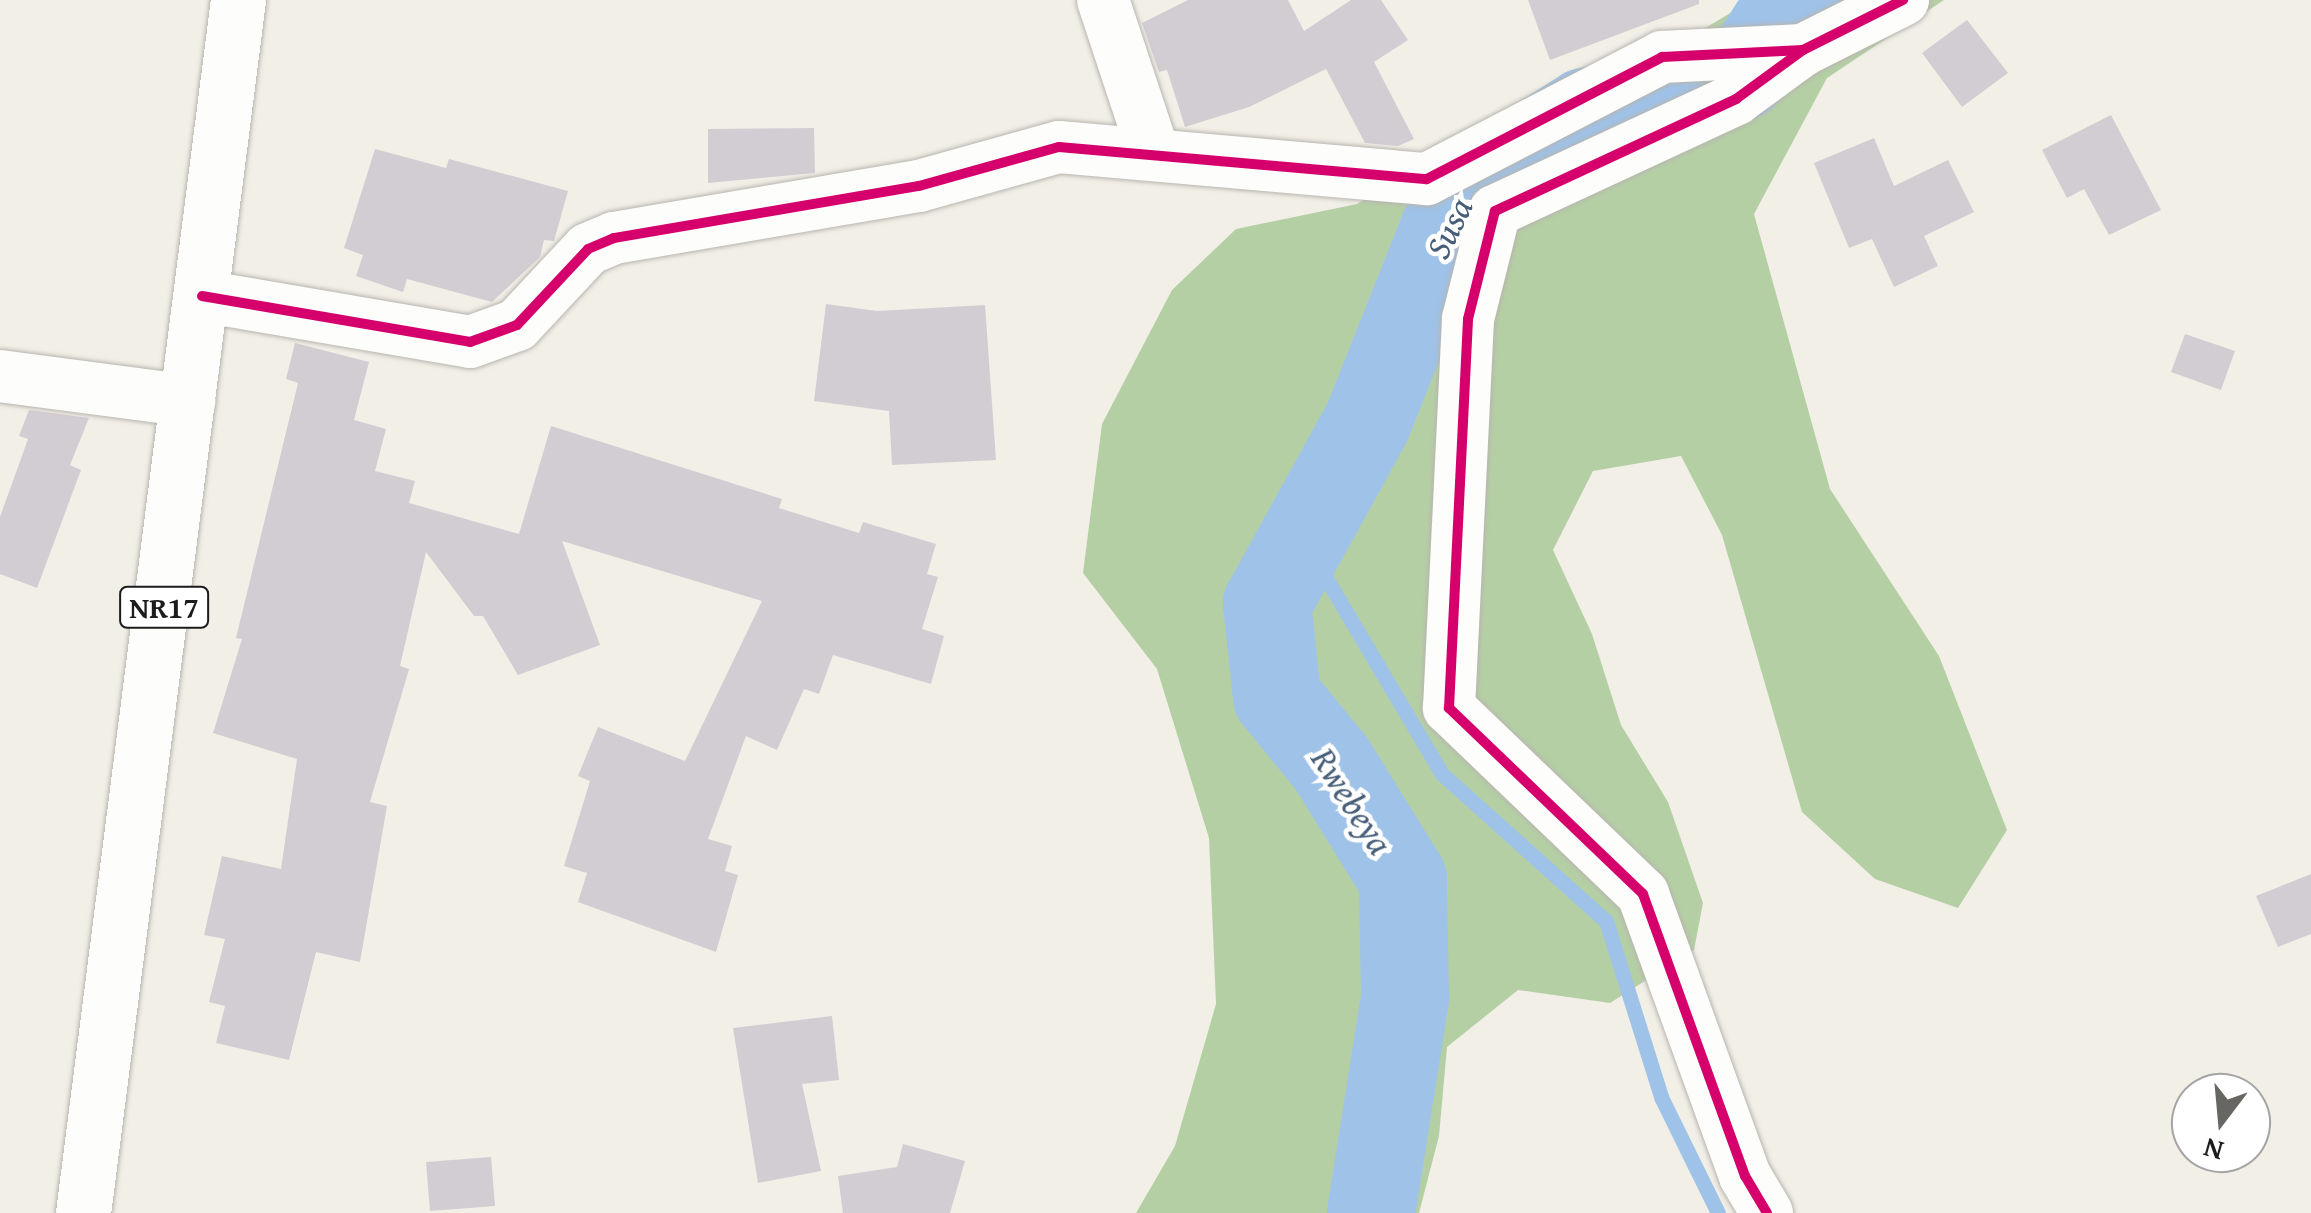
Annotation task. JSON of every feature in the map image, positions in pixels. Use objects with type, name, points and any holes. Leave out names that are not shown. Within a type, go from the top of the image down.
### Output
[{"type":"main road","name":"NR17","points":[[83,1213],[238,0]]},
{"type":"street","points":[[1103,0],[1153,152]]},
{"type":"street","points":[[1767,1213],[1745,1176],[1644,894],[1448,708],[1468,319],[1495,211],[1736,99],[1804,50],[1902,0]]},
{"type":"street","points":[[202,296],[470,342],[517,325],[588,250],[614,238],[919,186],[1059,147],[1153,152],[1427,179],[1662,58],[1804,50]]},
{"type":"street","points":[[0,376],[189,402]]},
{"type":"green space","points":[[1752,0],[1944,0],[1827,78],[1754,214],[1830,489],[1939,656],[2007,830],[1958,908],[1875,879],[1802,812],[1722,535],[1681,456],[1593,471],[1553,550],[1592,634],[1621,725],[1668,802],[1703,903],[1694,950],[1610,1003],[1518,990],[1447,1047],[1439,1136],[1419,1213],[1136,1213],[1175,1146],[1216,1004],[1209,838],[1157,669],[1083,573],[1102,424],[1172,290],[1236,229],[1357,204],[1448,147],[1697,33]]},
{"type":"building","points":[[1188,0],[1288,0],[1304,31],[1351,0],[1381,0],[1408,40],[1374,62],[1414,139],[1398,146],[1365,143],[1326,69],[1249,107],[1185,127],[1167,70],[1159,72],[1142,23]]},
{"type":"building","points":[[1528,0],[1699,0],[1699,4],[1550,60]]},
{"type":"building","points":[[1967,20],[2008,73],[1962,107],[1922,53]]},
{"type":"building","points":[[2111,115],[2161,210],[2109,235],[2084,189],[2067,198],[2042,150]]},
{"type":"building","points":[[814,128],[815,173],[708,183],[708,129]]},
{"type":"building","points":[[1874,138],[1894,186],[1948,160],[1974,212],[1924,236],[1938,266],[1894,287],[1872,239],[1849,248],[1814,163]]},
{"type":"building","points":[[375,149],[446,168],[449,159],[568,191],[554,241],[544,240],[540,257],[492,302],[407,279],[403,292],[356,276],[363,255],[344,248]]},
{"type":"building","points":[[826,304],[877,311],[985,305],[996,460],[892,465],[889,411],[814,401]]},
{"type":"building","points":[[2185,334],[2235,351],[2221,390],[2171,372]]},
{"type":"building","points":[[295,343],[369,362],[354,420],[386,429],[375,471],[415,481],[409,503],[519,534],[551,426],[782,499],[779,508],[859,533],[863,522],[936,544],[927,574],[938,577],[922,629],[944,636],[931,684],[833,655],[819,694],[804,689],[777,750],[746,736],[708,839],[732,846],[725,871],[738,875],[716,952],[578,902],[587,873],[564,866],[590,781],[578,776],[598,727],[685,761],[762,601],[562,541],[600,645],[518,675],[483,616],[474,616],[426,552],[400,666],[409,669],[370,802],[387,806],[360,962],[316,952],[289,1060],[216,1043],[225,1006],[209,1002],[225,939],[204,935],[222,856],[281,869],[297,759],[213,733],[242,639],[236,638],[298,383],[286,379]]},
{"type":"building","points":[[29,410],[89,418],[70,465],[81,470],[37,588],[0,574],[0,517],[28,439],[19,436]]},
{"type":"building","points":[[2311,874],[2311,934],[2278,947],[2256,896]]},
{"type":"building","points":[[832,1016],[839,1080],[802,1084],[821,1171],[758,1183],[733,1028]]},
{"type":"building","points":[[903,1144],[965,1161],[950,1213],[843,1213],[838,1176],[897,1167]]},
{"type":"building","points":[[491,1157],[495,1206],[430,1211],[426,1162]]},
{"type":"waterway","name":"Rwebeya","points":[[1371,1213],[1405,998],[1403,879],[1331,763],[1277,697],[1267,604],[1367,423],[1459,192],[1585,112],[1742,76],[1773,28],[1814,0]]},
{"type":"waterway","points":[[1303,539],[1442,774],[1606,921],[1661,1097],[1718,1213]]},
{"type":"cycle path","points":[[1767,1213],[1745,1176],[1643,894],[1449,708],[1468,319],[1495,211],[1736,99],[1803,50],[1903,0]]},
{"type":"cycle path","points":[[202,296],[470,342],[517,325],[588,249],[614,238],[919,186],[1059,147],[1427,179],[1662,57],[1803,50]]},
{"type":"water label","name":"Susa","points":[[1449,228]]}]
